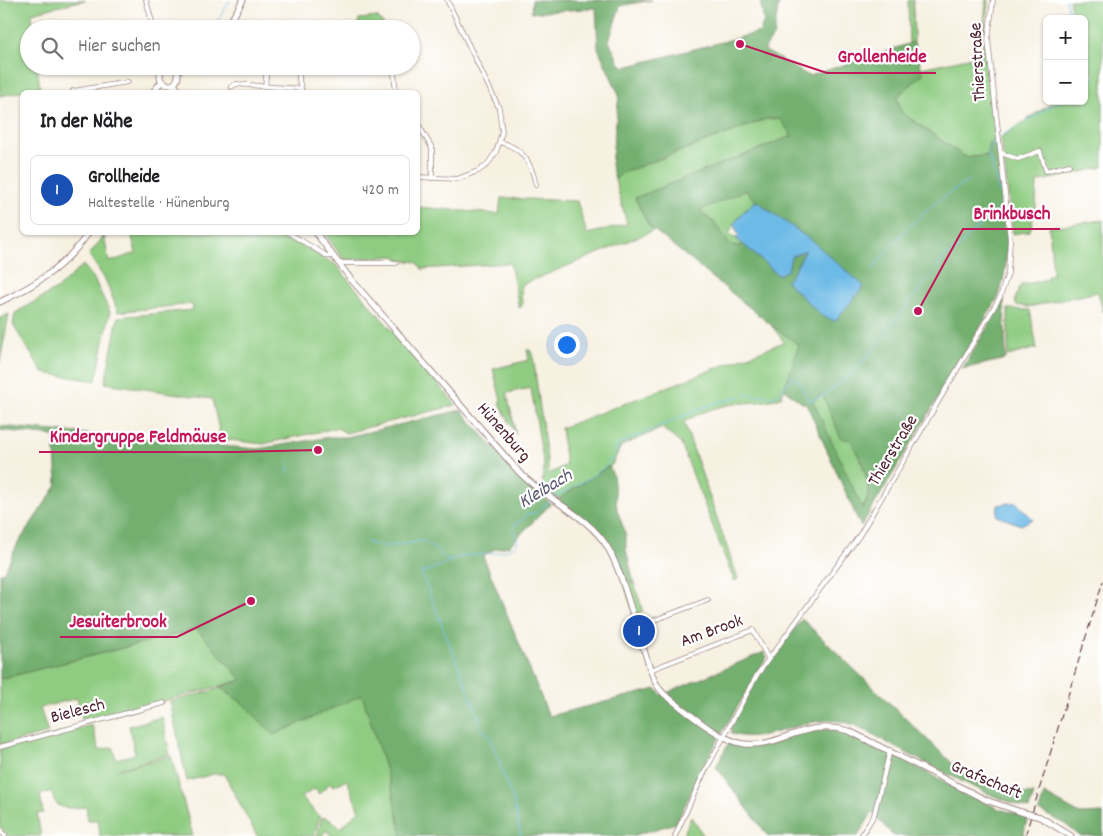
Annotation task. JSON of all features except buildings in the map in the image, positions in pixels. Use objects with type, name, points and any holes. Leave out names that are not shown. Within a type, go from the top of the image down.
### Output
[{"type":"street","points":[[146,0],[152,20]]},
{"type":"street","points":[[231,20],[243,0]]},
{"type":"street","points":[[420,177],[457,179],[473,174],[490,161],[500,142],[502,120],[499,108],[447,0]]},
{"type":"street","name":"Thierstraße","points":[[675,836],[723,736],[768,658],[859,536],[1000,297],[1008,273],[1010,239],[988,40],[993,0]]},
{"type":"street","points":[[155,90],[162,81],[161,75]]},
{"type":"street","points":[[162,81],[166,84],[174,84],[178,80],[178,75]]},
{"type":"street","points":[[265,86],[266,75]]},
{"type":"street","points":[[300,75],[301,90]]},
{"type":"street","points":[[394,75],[396,90]]},
{"type":"street","points":[[80,90],[128,82]]},
{"type":"street","points":[[174,84],[178,90]]},
{"type":"street","points":[[231,87],[236,84],[294,90]]},
{"type":"street","points":[[106,86],[107,90]]},
{"type":"street","points":[[420,127],[432,148],[432,178]]},
{"type":"street","points":[[500,142],[515,147],[525,156],[533,171],[536,185]]},
{"type":"street","points":[[1001,153],[1018,159],[1040,151],[1046,171],[1069,165]]},
{"type":"street","points":[[0,302],[41,281],[54,271],[86,235]]},
{"type":"street","name":"Hünenburg","points":[[292,235],[327,256],[332,256]]},
{"type":"street","name":"Hünenburg","points":[[316,235],[332,256],[518,471],[550,498],[590,526],[608,548],[618,570],[650,670],[658,688],[723,736]]},
{"type":"street","points":[[338,263],[396,263]]},
{"type":"street","points":[[636,627],[708,600]]},
{"type":"street","name":"Am Brook","points":[[650,670],[753,630],[768,658]]},
{"type":"street","name":"Bielesch","points":[[0,747],[164,703]]},
{"type":"street","name":"Grafschaft","points":[[723,736],[737,743],[753,744],[803,730],[830,727],[849,731],[986,800],[1040,817],[1071,836]]},
{"type":"street","points":[[861,836],[874,815],[890,750]]},
{"type":"street","points":[[0,830],[5,836]]},
{"type":"green space","points":[[0,0],[85,0],[32,13],[32,20],[20,20],[20,75],[38,75],[40,88],[20,90],[20,92],[0,96]]},
{"type":"green space","points":[[532,0],[652,0],[620,6],[609,41],[620,64],[625,67],[760,32],[764,21],[760,0],[779,0],[774,35],[764,50],[809,76],[914,42],[923,74],[897,97],[901,112],[965,157],[987,156],[989,142],[996,139],[1005,198],[1007,238],[1004,277],[999,296],[861,527],[806,403],[802,403],[784,389],[799,345],[771,325],[649,226],[635,198],[792,136],[780,119],[766,119],[622,173],[615,180],[611,165],[619,95],[598,48],[596,8],[531,13]],"holes":[[[746,190],[756,201],[812,241],[864,286],[835,321],[791,276],[806,249],[791,257],[788,270],[778,275],[743,244],[736,247],[731,245],[715,223],[705,216],[701,210]],[[822,394],[841,438],[851,440],[866,474],[868,492],[867,501],[863,509],[813,401]]]},
{"type":"green space","points":[[908,0],[913,0],[914,42],[909,44]]},
{"type":"green space","points":[[986,0],[989,0],[986,52],[996,139],[989,142],[987,156],[965,157],[901,112],[897,97],[923,74],[921,68],[982,55]]},
{"type":"green space","points":[[1069,0],[1103,0],[1103,167],[1037,182],[1036,206],[1030,231],[1013,234],[1001,137],[1049,105],[1088,105],[1088,79],[1094,75],[1088,67],[1088,15],[1072,15]]},
{"type":"green space","points":[[377,17],[380,20],[359,20]]},
{"type":"green space","points":[[766,119],[780,119],[792,136],[635,198],[649,226],[655,230],[521,285],[522,306],[519,308],[510,263],[422,269],[417,262],[398,260],[396,256],[344,260],[325,235],[420,235],[420,207],[499,214],[501,198],[577,201],[587,234],[627,224],[615,180],[622,173]]},
{"type":"green space","points":[[745,190],[756,201],[741,214],[729,233],[743,244],[734,246],[726,240],[715,223],[700,210]]},
{"type":"green space","points":[[1103,220],[1103,312],[1098,292],[1028,307],[1016,305],[1015,299],[1021,285],[1048,279],[1047,276],[1053,274],[1049,227]]},
{"type":"green space","points":[[132,235],[269,235],[287,237],[335,264],[456,405],[346,433],[337,428],[263,444],[221,439],[212,399],[105,383],[118,317],[193,310],[192,304],[118,312],[106,281],[89,255],[104,236],[109,262],[136,253]]},
{"type":"green space","points":[[83,265],[93,277],[110,312],[96,381],[43,373],[13,325],[15,313],[58,288]]},
{"type":"green space","points":[[1004,299],[1006,359],[962,369]]},
{"type":"green space","points":[[1008,309],[1030,310],[1037,348],[1008,356]]},
{"type":"green space","points":[[9,314],[0,362],[0,318]]},
{"type":"green space","points":[[771,325],[800,345],[781,397],[722,406],[684,422],[738,579],[734,581],[681,444],[662,428],[621,446],[612,465],[560,500],[542,487],[544,467],[531,388],[507,393],[516,435],[499,402],[501,400],[493,369],[529,360],[527,350],[530,350],[533,356],[549,474],[566,465],[561,428],[784,342]]},
{"type":"green space","points":[[822,393],[841,437],[851,440],[866,474],[868,492],[862,509],[812,400],[818,399]]},
{"type":"green space","points":[[461,410],[517,474],[551,504],[509,546],[495,549],[483,556],[549,716],[656,689],[662,695],[764,652],[767,657],[719,738],[676,823],[632,836],[402,836],[392,790],[362,695],[274,735],[241,702],[220,687],[242,680],[197,629],[0,679],[0,573],[4,572],[18,543],[57,485],[54,436],[0,430],[0,426],[257,449],[330,437],[347,437]]},
{"type":"green space","points":[[609,466],[613,475],[617,509],[626,536],[626,549],[634,583],[624,584],[614,556],[601,536],[584,519],[560,502],[561,497]]},
{"type":"green space","points":[[634,583],[643,611],[634,614],[624,584]]},
{"type":"green space","points":[[802,619],[956,767],[1014,793],[1034,794],[1029,809],[977,789],[866,730],[847,723],[818,721],[761,736],[732,734],[731,725],[758,677]]},
{"type":"green space","points":[[197,629],[242,680],[83,723],[77,698],[40,708],[48,733],[0,745],[0,679]]},
{"type":"green space","points":[[221,688],[241,702],[274,735],[362,694],[393,793],[402,836],[331,836],[326,830],[322,836],[317,836],[322,817],[332,820],[340,828],[359,811],[347,780],[333,786],[330,783],[319,794],[315,789],[301,797],[320,817],[314,836],[257,836],[224,774],[214,774],[187,781],[170,702]]},
{"type":"green space","points":[[162,717],[170,754],[116,770],[171,756],[193,836],[100,836],[98,820],[88,820],[86,807],[64,808],[56,803],[52,793],[40,794],[43,813],[37,814],[41,836],[8,836],[0,827],[0,749],[92,725],[99,750],[113,747],[116,759],[135,754],[129,726]]},
{"type":"green space","points":[[830,729],[848,732],[999,809],[1028,817],[1023,836],[894,836],[872,813],[858,836],[768,836],[716,767],[729,742],[739,745],[757,745],[802,732]]},
{"type":"green space","points":[[1044,794],[1080,814],[1103,813],[1103,836],[1080,836],[1065,824],[1039,811]]},
{"type":"green space","points":[[691,817],[704,836],[683,836]]},
{"type":"water","points":[[756,201],[812,241],[864,286],[835,321],[822,316],[786,281],[806,250],[791,257],[788,270],[778,275],[736,238],[739,236],[734,224],[741,214]]},
{"type":"water","points":[[1016,502],[1033,519],[1021,525],[997,516],[998,505]]},
{"type":"waterway","points":[[218,20],[230,0]]},
{"type":"waterway","name":"Kleibach","points":[[1066,0],[1069,15]]},
{"type":"waterway","name":"Kleibach","points":[[1088,71],[1094,78],[1088,82]]},
{"type":"waterway","name":"Kleibach","points":[[1001,136],[1053,105]]},
{"type":"waterway","name":"Kleibach","points":[[891,326],[946,256],[956,250],[969,235],[1001,208],[1003,204],[988,153],[991,144],[998,139]]},
{"type":"waterway","points":[[873,269],[905,230],[941,199],[970,180]]},
{"type":"waterway","name":"Kleibach","points":[[554,498],[600,471],[614,455],[619,444],[709,405],[745,395],[774,396],[779,393],[793,376],[798,380],[809,401],[820,397],[842,382],[889,329]]},
{"type":"waterway","points":[[287,473],[289,462]]},
{"type":"waterway","name":"Kleibach","points":[[521,836],[513,800],[489,735],[479,727],[479,718],[421,572],[464,556],[499,552],[512,548],[517,544],[517,538],[513,530],[516,523],[523,520],[526,514],[535,513],[551,500]]},
{"type":"waterway","points":[[367,542],[381,547],[425,541],[450,562]]},
{"type":"railway","points":[[1025,836],[1103,581]]},
{"type":"place","name":"Grollenheide","points":[[740,44]]},
{"type":"place","name":"Brinkbusch","points":[[918,311]]},
{"type":"place","name":"Kindergruppe Feldmäuse","points":[[318,450]]},
{"type":"place","name":"Jesuiterbrook","points":[[251,601]]},
{"type":"place","name":"Grollheide","points":[[639,631]]}]
